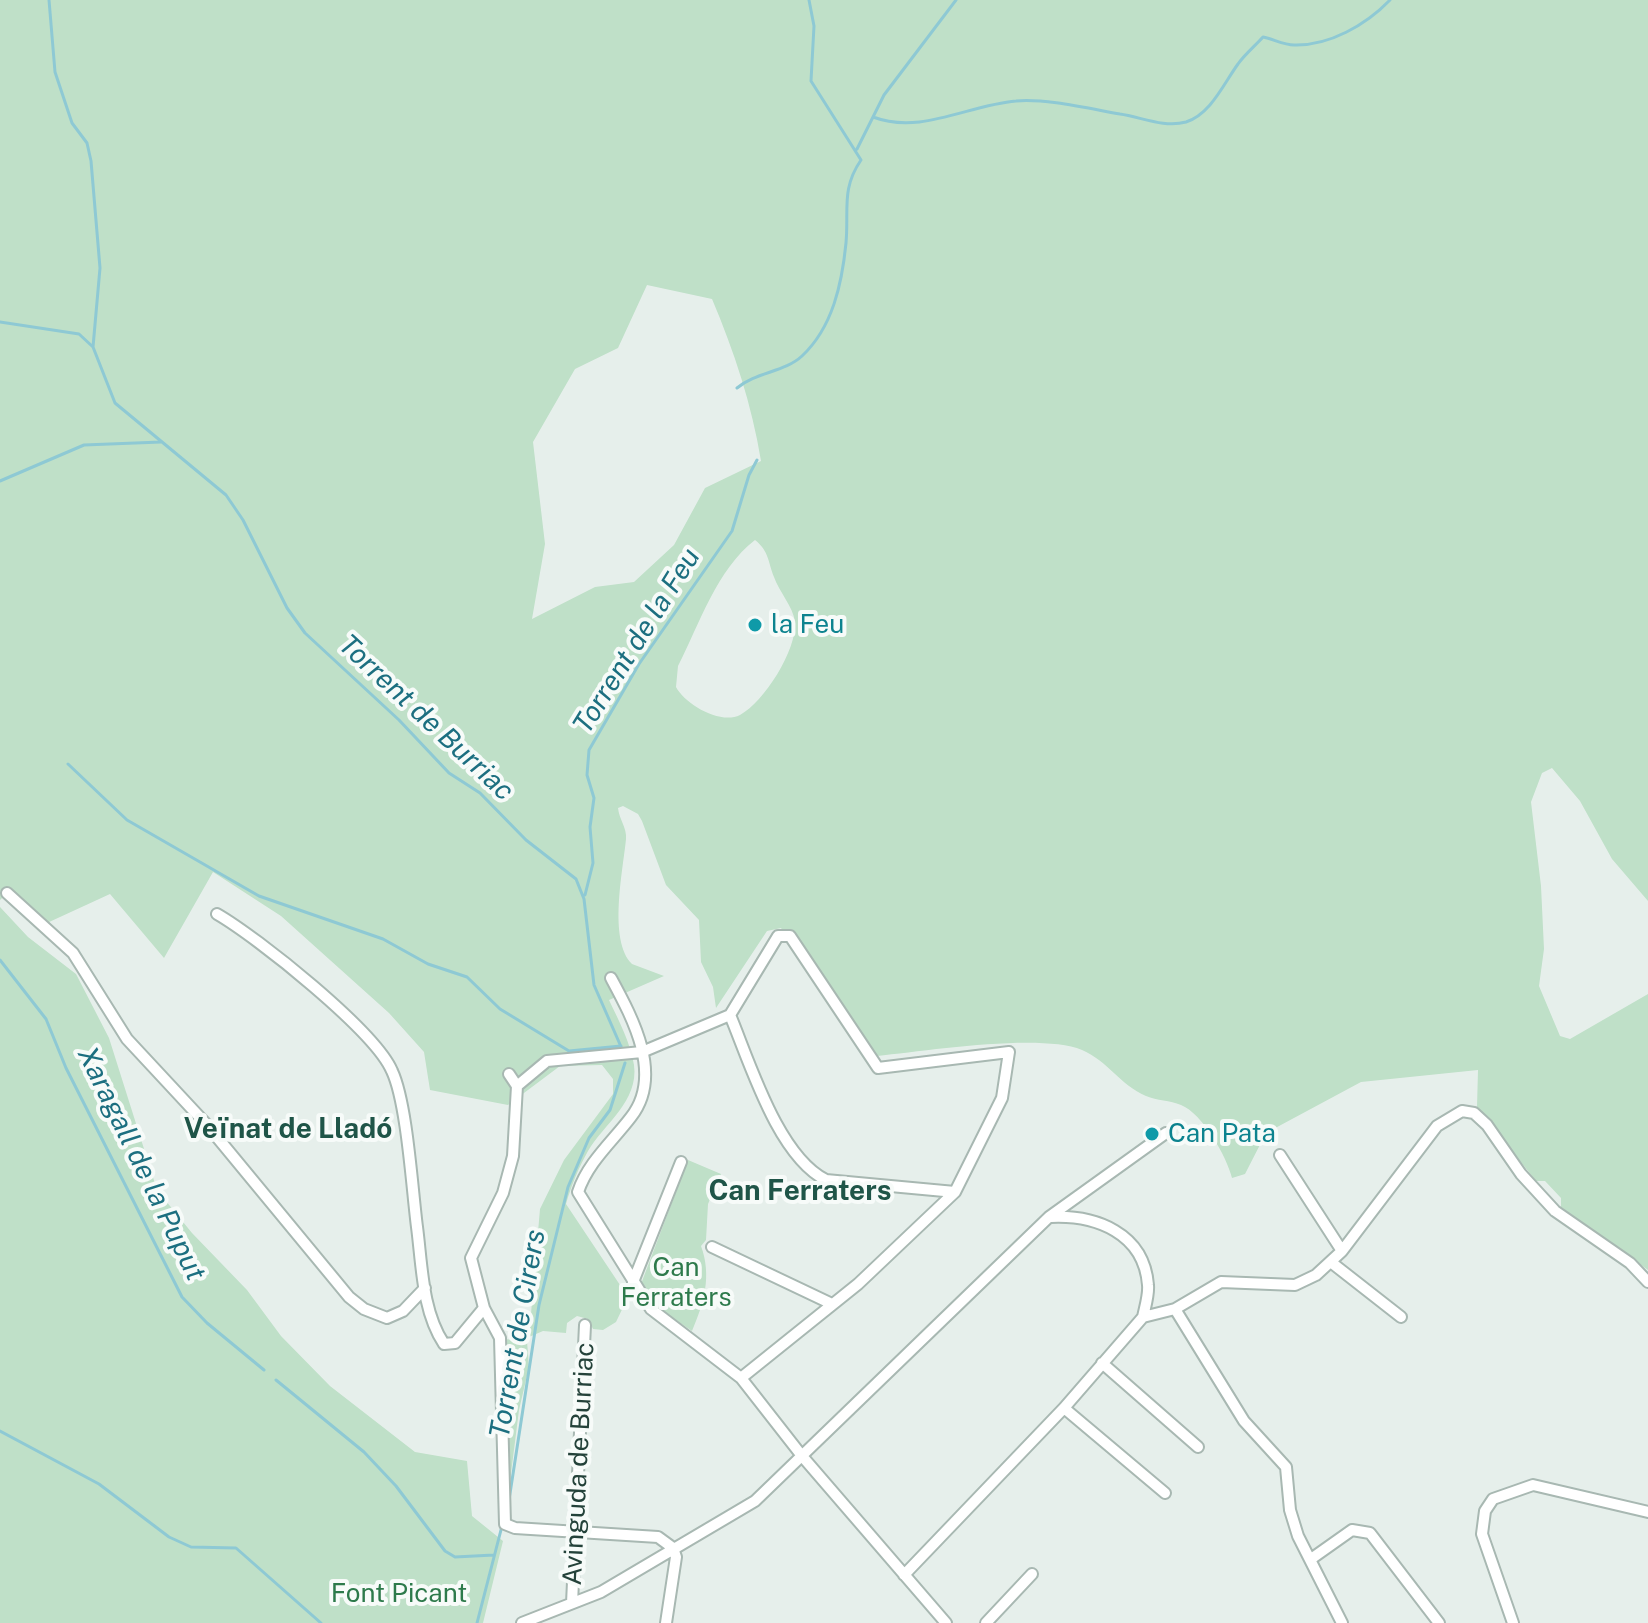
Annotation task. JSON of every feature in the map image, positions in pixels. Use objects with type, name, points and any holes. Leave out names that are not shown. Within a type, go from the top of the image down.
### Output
[{"type":"street","points":[[7,893],[73,953],[127,1039],[207,1125],[349,1297],[364,1309],[387,1318],[403,1311],[425,1288]]},
{"type":"street","points":[[217,914],[246,931],[302,977],[370,1041],[393,1071],[425,1288],[436,1332],[444,1344],[455,1343],[484,1308]]},
{"type":"street","points":[[517,1086],[547,1061],[642,1052],[730,1015],[778,936],[790,936],[878,1068],[1009,1052],[1002,1098],[955,1192],[832,1304],[741,1378]]},
{"type":"street","points":[[611,978],[633,1021],[642,1052],[644,1084],[633,1114],[584,1174],[578,1192],[651,1309],[741,1378],[802,1456],[946,1623]]},
{"type":"street","points":[[730,1015],[778,1126],[811,1173],[826,1180],[955,1192]]},
{"type":"street","points":[[509,1074],[517,1086],[509,1169],[503,1193],[471,1258],[484,1308],[500,1338],[502,1503],[505,1524],[515,1528],[658,1537],[673,1548],[676,1557],[666,1623]]},
{"type":"street","points":[[1143,1317],[1175,1309],[1221,1282],[1295,1285],[1332,1263],[1437,1126],[1453,1114],[1469,1111],[1487,1125],[1521,1174],[1555,1211],[1630,1263],[1648,1282]]},
{"type":"street","points":[[522,1623],[601,1592],[755,1501],[1049,1217],[1166,1133]]},
{"type":"street","points":[[1280,1155],[1342,1251]]},
{"type":"street","points":[[633,1282],[681,1162]]},
{"type":"street","points":[[904,1575],[1064,1408],[1143,1317],[1148,1285],[1138,1252],[1118,1231],[1100,1221],[1049,1217]]},
{"type":"street","points":[[712,1247],[832,1304]]},
{"type":"street","points":[[1332,1263],[1401,1317]]},
{"type":"street","points":[[1175,1309],[1244,1421],[1286,1467],[1290,1510],[1342,1623]]},
{"type":"street","name":"Avinguda de Burriac","points":[[572,1603],[585,1325]]},
{"type":"street","points":[[1102,1363],[1198,1447]]},
{"type":"street","points":[[1064,1408],[1165,1493]]},
{"type":"street","points":[[1513,1623],[1482,1534],[1485,1511],[1493,1499],[1533,1485],[1648,1512]]},
{"type":"street","points":[[1311,1559],[1352,1530],[1370,1533],[1439,1623]]},
{"type":"street","points":[[986,1623],[1032,1574]]},
{"type":"green space","points":[[0,0],[1648,0],[1648,901],[1612,859],[1580,801],[1552,768],[1542,773],[1531,802],[1541,886],[1544,949],[1539,986],[1560,1036],[1570,1039],[1648,994],[1648,1270],[1561,1207],[1561,1198],[1545,1181],[1536,1181],[1477,1107],[1478,1070],[1361,1082],[1266,1133],[1245,1174],[1232,1178],[1212,1137],[1189,1110],[1177,1103],[1150,1098],[1137,1091],[1082,1050],[1063,1045],[1012,1043],[877,1056],[796,939],[789,940],[781,928],[767,931],[716,1008],[713,987],[701,962],[699,920],[666,885],[638,814],[623,806],[618,808],[626,835],[619,904],[621,939],[632,964],[664,976],[609,1000],[630,1048],[634,1078],[626,1101],[585,1157],[566,1204],[628,1297],[616,1322],[603,1330],[593,1329],[588,1319],[577,1316],[567,1323],[566,1333],[543,1331],[529,1337],[540,1209],[564,1160],[613,1094],[613,1079],[602,1065],[560,1066],[508,1105],[430,1090],[424,1052],[389,1013],[281,916],[213,872],[164,958],[110,894],[47,923],[7,893],[0,900]],"holes":[[[647,285],[712,299],[741,378],[761,461],[705,488],[674,545],[634,582],[595,587],[532,619],[545,544],[533,442],[575,369],[618,348]],[[755,540],[766,553],[776,583],[792,610],[795,622],[791,647],[777,674],[749,708],[732,717],[713,715],[687,700],[676,687],[678,666],[719,582]]]},
{"type":"green space","name":"Font Picant","points":[[0,907],[28,937],[76,974],[109,1038],[157,1190],[192,1233],[247,1290],[281,1336],[330,1386],[415,1452],[467,1461],[472,1516],[503,1541],[483,1623],[0,1623]]},
{"type":"green space","name":"Can Ferraters","points":[[688,1160],[721,1174],[708,1204],[706,1240],[701,1246],[706,1268],[705,1289],[692,1331],[654,1305],[641,1284]]},
{"type":"green space","points":[[503,1339],[527,1341],[529,1367],[519,1410],[506,1513]]},
{"type":"waterway","name":"Torrent de Burriac","points":[[49,0],[55,72],[72,123],[87,143],[91,161],[100,268],[93,347],[115,403],[226,495],[243,520],[287,608],[305,633],[399,720],[449,773],[480,793],[526,840],[576,879],[584,899],[594,985],[622,1049]]},
{"type":"waterway","points":[[737,388],[795,361],[813,344],[834,304],[842,273],[848,190],[861,160],[811,81],[814,26],[809,0]]},
{"type":"waterway","points":[[857,149],[884,95],[956,0]]},
{"type":"waterway","points":[[873,117],[909,123],[1027,100],[1068,104],[1178,124],[1195,118],[1210,105],[1241,60],[1263,37],[1290,45],[1320,42],[1370,18],[1390,0]]},
{"type":"waterway","points":[[0,322],[79,334],[93,347]]},
{"type":"waterway","points":[[0,481],[84,445],[161,442]]},
{"type":"waterway","name":"Torrent de la Feu","points":[[585,895],[593,863],[590,827],[594,798],[587,775],[589,750],[639,664],[732,531],[749,475],[757,460]]},
{"type":"waterway","points":[[68,764],[127,820],[259,896],[383,939],[428,964],[467,977],[500,1009],[569,1051],[621,1046]]},
{"type":"waterway","name":"Xaragall de la Puput","points":[[0,960],[46,1019],[66,1068],[182,1297],[207,1323],[264,1370]]},
{"type":"waterway","name":"Torrent de Cirers","points":[[509,1500],[539,1305],[568,1187],[589,1138],[610,1110],[625,1063]]},
{"type":"waterway","name":"Xaragall de la Puput","points":[[276,1380],[364,1452],[396,1486],[445,1551],[455,1557],[494,1555]]},
{"type":"waterway","points":[[0,1431],[99,1484],[169,1537],[191,1547],[236,1548],[321,1623]]},
{"type":"waterway","name":"Torrent de Cirers","points":[[477,1623],[502,1526]]},
{"type":"place","name":"la Feu","points":[[755,625]]},
{"type":"place","name":"Can Pata","points":[[1152,1134]]},
{"type":"district","name":"Veïnat de Lladó","points":[[288,1129]]},
{"type":"district","name":"Can Ferraters","points":[[800,1191]]}]
